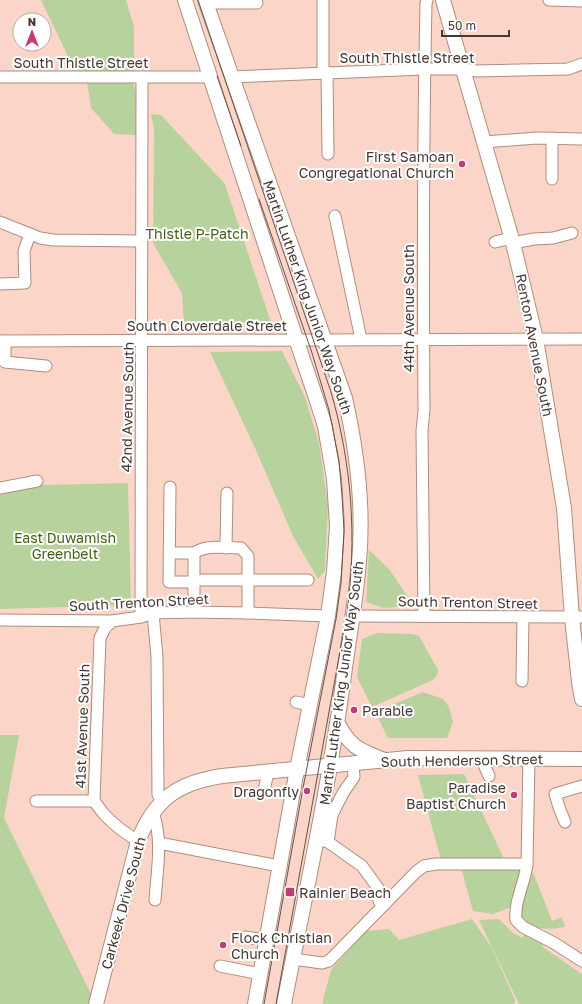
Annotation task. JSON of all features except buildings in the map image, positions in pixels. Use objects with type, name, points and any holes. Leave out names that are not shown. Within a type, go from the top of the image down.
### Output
[{"type":"main road","name":"Martin Luther King Junior Way South","points":[[185,0],[209,77],[325,426],[331,453],[334,479],[337,526],[334,572],[328,616],[303,703],[297,769],[255,1004]]},
{"type":"main road","name":"Renton Avenue South","points":[[443,0],[512,240],[536,339],[564,508],[577,618],[582,699]]},
{"type":"main road","name":"Martin Luther King Junior Way South","points":[[206,1],[231,77],[345,398],[358,473],[360,517],[359,559],[353,616],[331,766],[327,814],[323,840],[306,917],[293,959],[284,1004]]},
{"type":"main road","points":[[338,724],[344,735],[355,747],[384,760]]},
{"type":"main road","name":"South Henderson Street","points":[[158,806],[186,785],[206,778],[408,758],[582,759]]},
{"type":"main road","name":"Carkeek Drive South","points":[[96,1004],[138,841],[145,823],[158,806]]},
{"type":"street","points":[[323,0],[328,154]]},
{"type":"street","name":"44th Avenue South","points":[[424,616],[422,432],[424,410],[424,69],[427,0]]},
{"type":"street","points":[[550,0],[582,1]]},
{"type":"street","points":[[206,1],[257,3]]},
{"type":"street","name":"South Thistle Street","points":[[231,77],[424,69],[463,69],[477,72],[568,69],[582,64]]},
{"type":"street","name":"42nd Avenue South","points":[[141,617],[142,77]]},
{"type":"street","name":"South Thistle Street","points":[[0,78],[209,77]]},
{"type":"street","points":[[484,142],[537,138],[582,139]]},
{"type":"street","points":[[552,138],[552,179]]},
{"type":"street","points":[[335,216],[361,339]]},
{"type":"street","points":[[0,222],[40,238],[63,241],[142,241]]},
{"type":"street","points":[[495,242],[553,238],[572,232]]},
{"type":"street","points":[[0,284],[25,283],[24,251],[30,234]]},
{"type":"street","name":"South Cloverdale Street","points":[[2,341],[582,339]]},
{"type":"street","points":[[2,341],[4,362],[46,366]]},
{"type":"street","points":[[0,488],[37,481]]},
{"type":"street","points":[[170,487],[169,582],[190,582]]},
{"type":"street","points":[[226,548],[227,493]]},
{"type":"street","points":[[170,553],[194,553],[201,548],[241,548],[248,556],[248,612]]},
{"type":"street","points":[[194,553],[194,612]]},
{"type":"street","points":[[202,580],[308,580]]},
{"type":"street","name":"South Trenton Street","points":[[0,620],[112,621],[141,617],[153,613],[194,612],[248,612],[328,616]]},
{"type":"street","points":[[153,613],[157,657],[158,806],[156,820],[159,843],[154,900]]},
{"type":"street","name":"South Trenton Street","points":[[353,616],[523,618],[547,623],[577,618]]},
{"type":"street","points":[[522,681],[523,618]]},
{"type":"street","name":"41st Avenue South","points":[[112,621],[105,628],[100,638],[94,801],[112,822],[129,836],[138,841]]},
{"type":"street","points":[[481,758],[489,776]]},
{"type":"street","points":[[529,758],[524,827],[527,864],[526,875],[516,906],[516,920],[523,927],[554,943],[582,962]]},
{"type":"street","points":[[327,814],[354,777],[353,764]]},
{"type":"street","points":[[264,791],[268,772]]},
{"type":"street","points":[[565,822],[555,794],[582,786]]},
{"type":"street","points":[[36,801],[94,801]]},
{"type":"street","points":[[323,840],[362,866],[378,888],[379,901],[384,906]]},
{"type":"street","points":[[159,843],[280,866]]},
{"type":"street","points":[[293,959],[322,963],[329,961],[416,872],[424,866],[436,864],[527,864]]},
{"type":"street","points":[[245,936],[266,940]]},
{"type":"street","points":[[220,966],[260,974]]},
{"type":"green space","points":[[41,0],[126,0],[134,27],[134,72],[76,73],[52,23],[52,12],[47,12]]},
{"type":"green space","points":[[132,81],[137,94],[137,135],[114,134],[91,108],[87,82]]},
{"type":"green space","name":"Thistle P-Patch","points":[[151,114],[161,115],[225,184],[271,322],[184,324],[182,293],[153,243],[154,129]]},
{"type":"green space","points":[[282,351],[305,397],[319,443],[328,506],[325,571],[318,579],[293,536],[255,448],[210,352]]},
{"type":"green space","name":"East Duwamish Greenbelt","points":[[128,483],[131,605],[0,609],[0,486]]},
{"type":"green space","points":[[369,550],[389,569],[414,606],[383,608],[366,602]]},
{"type":"green space","points":[[377,633],[413,634],[419,636],[438,670],[437,675],[433,680],[372,707],[357,677],[362,639]]},
{"type":"green space","points":[[423,692],[443,699],[449,707],[453,722],[447,738],[388,738],[375,712]]},
{"type":"green space","points":[[0,735],[19,735],[4,818],[96,1004],[0,1004]]},
{"type":"green space","points":[[464,774],[505,861],[441,860],[418,775]]},
{"type":"green space","points":[[461,868],[521,869],[512,907],[493,914],[473,911]]},
{"type":"green space","points":[[533,872],[552,921],[562,917],[565,927],[554,929],[538,928],[522,921],[522,900]]},
{"type":"green space","points":[[472,919],[492,948],[515,1000],[514,1004],[322,1004],[331,970],[366,931],[389,929],[399,940]]},
{"type":"green space","points":[[499,919],[513,933],[523,938],[524,933],[536,936],[544,948],[582,974],[582,1004],[519,1004],[479,920]]},
{"type":"tram line","points":[[198,0],[331,392],[344,447],[351,502],[352,557],[347,613],[276,1004]]},
{"type":"tram line","points":[[217,76],[241,146]]},
{"type":"tram line","points":[[259,199],[312,353],[329,410],[339,461],[344,531],[341,583],[336,619],[303,788],[264,1004]]},
{"type":"place","name":"First Samoan Congregational Church","points":[[462,164]]},
{"type":"place","name":"Parable","points":[[354,710]]},
{"type":"place","name":"Dragonfly","points":[[307,791]]},
{"type":"place","name":"Paradise Baptist Church","points":[[514,795]]},
{"type":"place","name":"Rainier Beach","points":[[290,892]]},
{"type":"place","name":"Flock Christian Church","points":[[223,945]]}]
